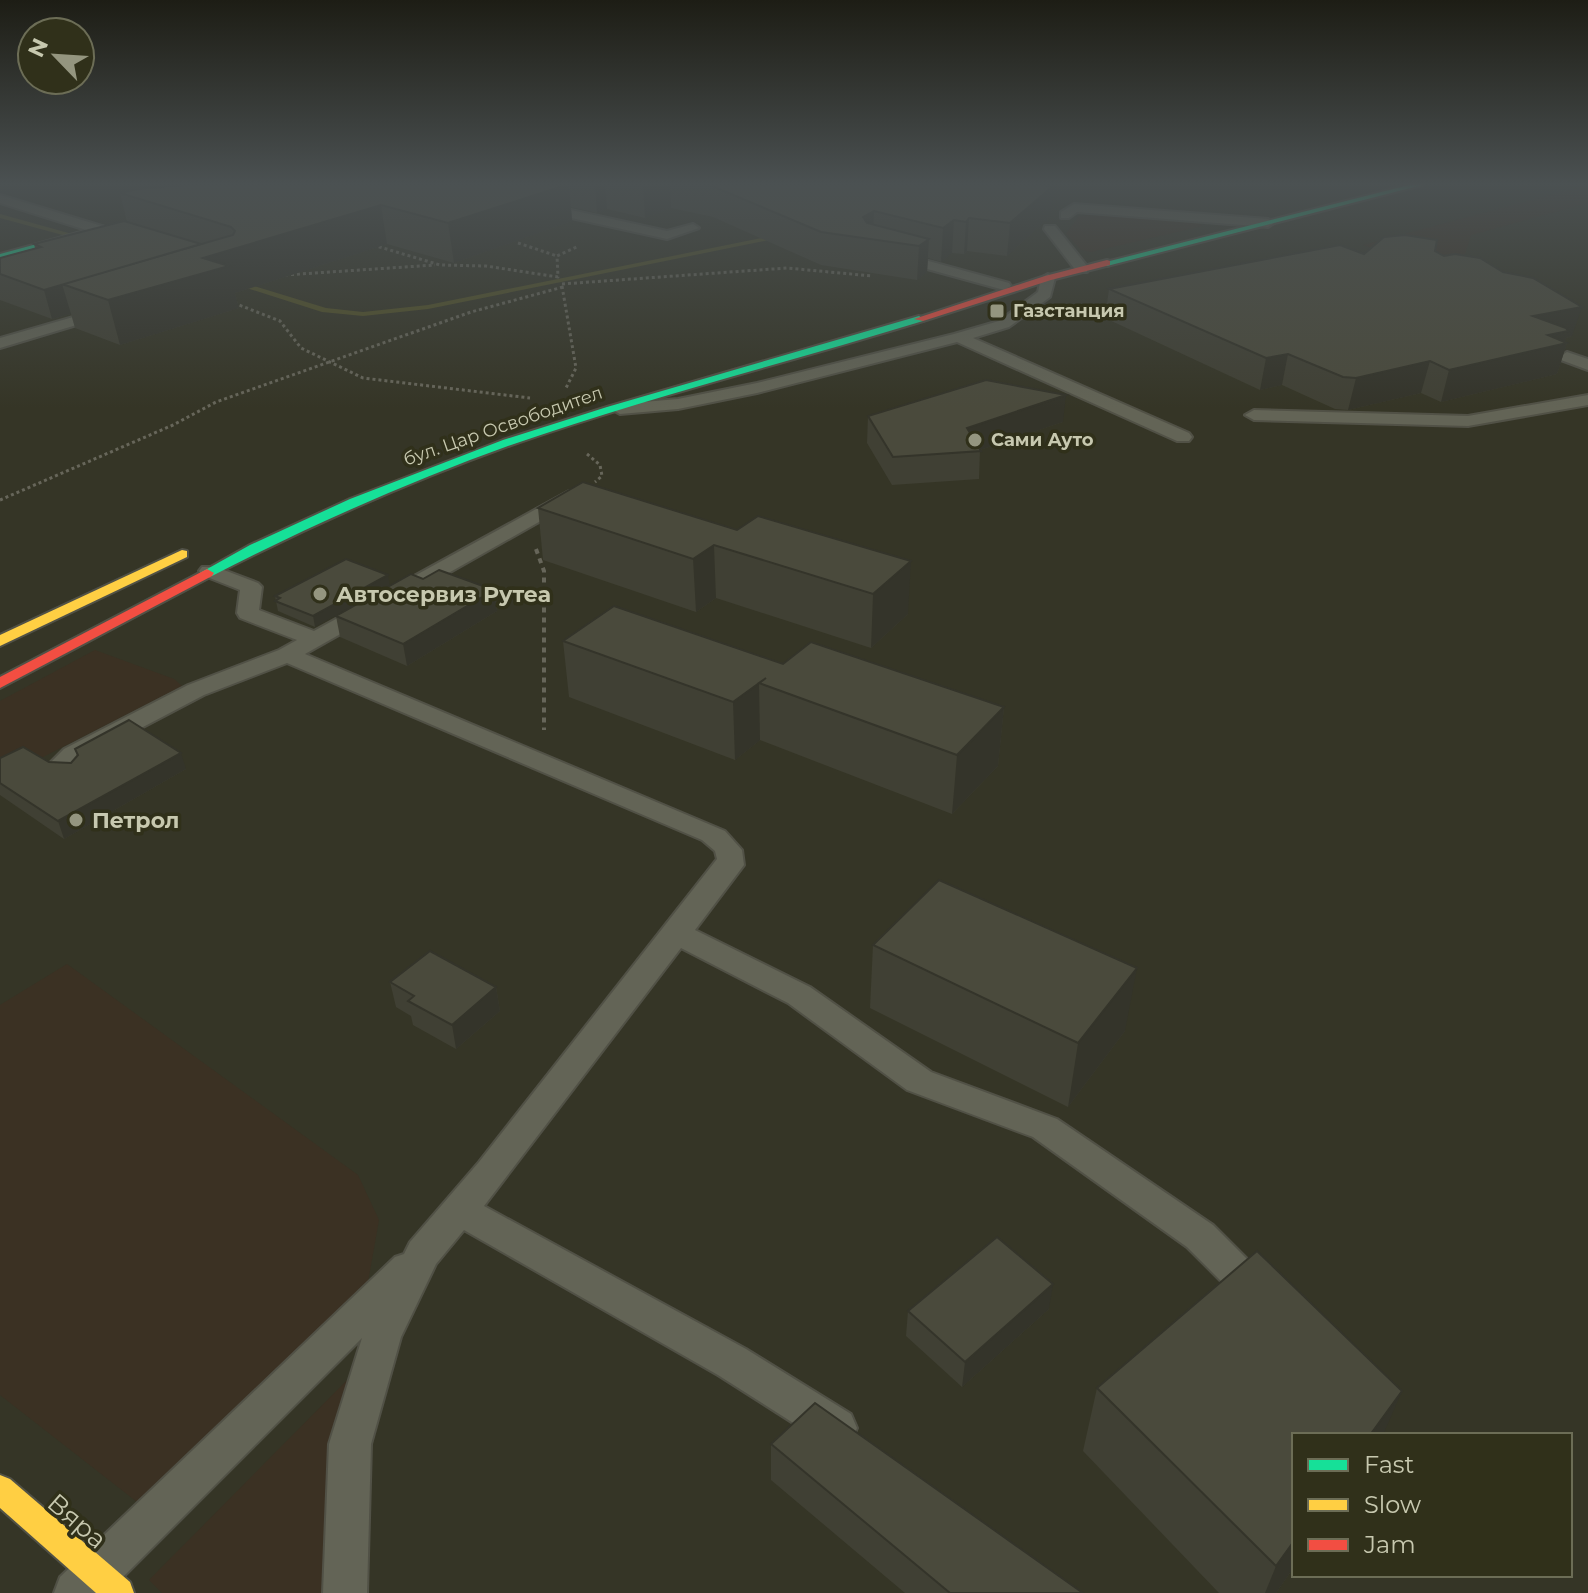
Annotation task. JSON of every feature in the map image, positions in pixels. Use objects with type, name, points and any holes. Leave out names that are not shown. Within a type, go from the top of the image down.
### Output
[{"type":"main road","name":"бул. Цар Освободител","points":[[0,683],[209,571],[341,507],[423,474],[608,410],[924,318],[1048,278],[1121,259]]},
{"type":"main road","name":"бул. Цар Освободител","points":[[353,482],[561,405],[902,309],[1048,278]]},
{"type":"main road","points":[[0,641],[203,544]]},
{"type":"main road","name":"Вяра","points":[[0,1489],[98,1586]]},
{"type":"lane","points":[[906,259],[1004,286]]},
{"type":"lane","points":[[1076,259],[1082,269]]},
{"type":"lane","points":[[608,410],[678,404],[757,388],[1004,324],[1045,294],[1048,278]]},
{"type":"lane","points":[[0,343],[130,304]]},
{"type":"lane","points":[[959,337],[1183,437]]},
{"type":"lane","points":[[1567,357],[1588,365]]},
{"type":"lane","points":[[1254,415],[1468,421],[1588,400]]},
{"type":"lane","points":[[68,772],[63,763],[73,754],[122,737],[196,690],[287,655],[568,497],[598,506]]},
{"type":"lane","points":[[209,571],[251,587],[248,613],[315,639]]},
{"type":"lane","points":[[98,1586],[423,1253],[730,865],[728,847],[711,834],[287,655]]},
{"type":"lane","points":[[678,934],[799,995],[919,1081],[1045,1128],[1200,1236],[1237,1273]]},
{"type":"lane","points":[[460,1210],[732,1362],[866,1446]]},
{"type":"lane","points":[[345,1593],[350,1444],[382,1336],[423,1253]]},
{"type":"path","points":[[420,259],[440,265]]},
{"type":"path","points":[[233,302],[280,321],[301,348],[328,363],[378,382],[561,405],[560,395],[576,368],[557,259]]},
{"type":"path","points":[[278,275],[307,276],[440,265],[486,266],[558,277]]},
{"type":"path","points":[[0,500],[173,425],[216,402],[471,312],[562,285],[787,268],[873,276]]},
{"type":"path","points":[[568,497],[591,486],[602,476],[600,465],[578,446],[580,421]]},
{"type":"path","points":[[533,517],[534,544],[544,571],[546,652],[543,763]]},
{"type":"shaded area","points":[[1406,259],[1463,259],[1458,277]]},
{"type":"shaded area","points":[[95,650],[174,679],[182,686],[0,779],[0,701]]},
{"type":"shaded area","points":[[67,964],[358,1175],[379,1220],[367,1288],[137,1502],[0,1395],[0,1005]]},
{"type":"shaded area","points":[[357,1370],[330,1593],[162,1593],[149,1580]]},
{"type":"building","points":[[0,259],[149,259],[44,290],[0,274]]},
{"type":"building","points":[[148,259],[207,259],[229,266],[108,300],[62,284]]},
{"type":"building","points":[[1265,259],[1482,259],[1503,272],[1533,278],[1582,307],[1533,316],[1566,328],[1568,331],[1548,335],[1567,343],[1449,370],[1430,361],[1356,378],[1343,377],[1288,354],[1266,358],[1109,289]]},
{"type":"building","points":[[986,380],[1066,395],[967,428],[981,451],[893,457],[868,416]]},
{"type":"building","points":[[583,482],[737,530],[758,516],[911,561],[873,594],[714,545],[693,559],[538,508]]},
{"type":"building","points":[[346,559],[388,575],[313,616],[275,601],[280,598],[275,596]]},
{"type":"building","points":[[439,570],[494,590],[403,644],[336,616],[411,574],[423,579]]},
{"type":"building","points":[[614,606],[783,664],[811,642],[1004,707],[957,755],[759,683],[733,702],[563,641]]},
{"type":"building","points":[[129,720],[181,753],[58,821],[0,783],[0,758],[23,747],[49,762],[71,763],[78,755],[75,749]]},
{"type":"building","points":[[939,880],[1137,968],[1078,1043],[873,945]]},
{"type":"building","points":[[430,951],[496,987],[452,1025],[408,1001],[414,996],[390,982]]},
{"type":"building","points":[[997,1237],[1053,1284],[965,1362],[908,1311]]},
{"type":"building","points":[[1257,1251],[1402,1391],[1371,1433],[1292,1433],[1292,1544],[1276,1566],[1097,1388]]},
{"type":"building","points":[[815,1403],[1083,1593],[950,1593],[771,1444]]},
{"type":"waterway","points":[[235,283],[325,310],[363,314],[428,307],[666,259]]},
{"type":"traffic: fast","points":[[1107,263],[1122,259]]},
{"type":"traffic: fast","points":[[207,573],[354,502],[456,461],[611,409],[919,319]]},
{"type":"traffic: slow","points":[[0,641],[182,554]]},
{"type":"traffic: slow","points":[[0,1489],[119,1593]]},
{"type":"traffic: jam","points":[[919,319],[1048,278],[1107,263]]},
{"type":"traffic: jam","points":[[0,683],[207,573]]},
{"type":"place","name":"Газстанция","points":[[997,311]]},
{"type":"place","name":"Сами Ауто","points":[[975,440]]},
{"type":"place","name":"Автосервиз Рутеа","points":[[320,594]]},
{"type":"place","name":"Петрол","points":[[76,820]]}]
